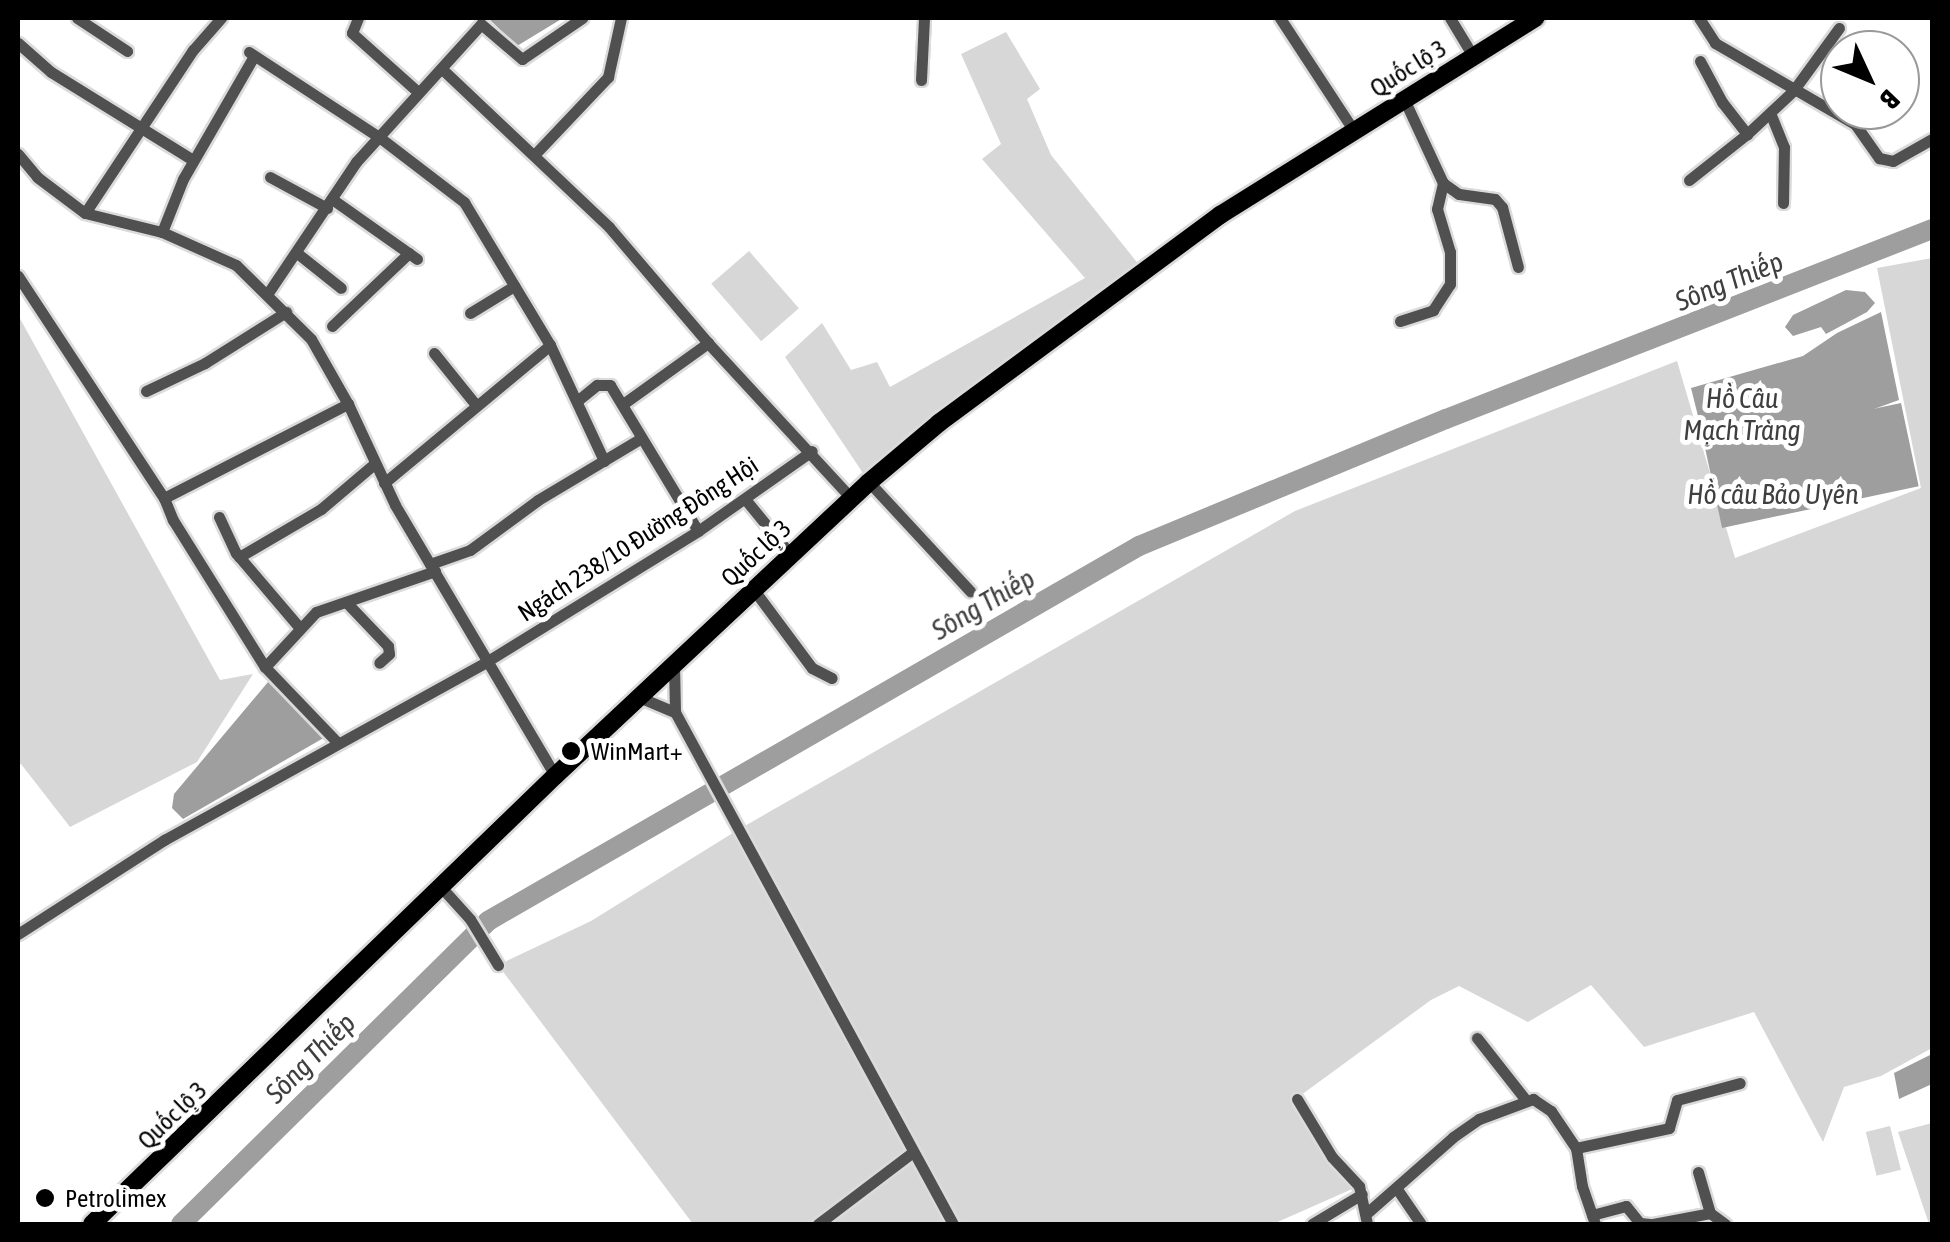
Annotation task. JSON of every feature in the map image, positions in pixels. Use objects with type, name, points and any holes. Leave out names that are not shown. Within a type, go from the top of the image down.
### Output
[{"type":"highway","name":"Quốc lộ 3","points":[[92,1224],[554,776],[868,482],[938,423],[1220,215],[1525,20]]},
{"type":"street","points":[[77,18],[127,52]]},
{"type":"street","points":[[85,213],[193,50],[221,18]]},
{"type":"street","points":[[358,18],[352,33],[418,92]]},
{"type":"street","points":[[268,293],[379,137],[442,68],[478,21],[522,60],[582,18]]},
{"type":"street","points":[[536,153],[608,76],[620,18]]},
{"type":"street","points":[[921,80],[924,18]]},
{"type":"street","points":[[1280,18],[1354,131]]},
{"type":"street","points":[[1450,18],[1474,56]]},
{"type":"street","points":[[1699,18],[1715,42],[1855,124],[1879,158],[1893,161],[1932,139]]},
{"type":"street","points":[[1689,180],[1771,115],[1839,28]]},
{"type":"street","points":[[18,43],[51,72],[193,160]]},
{"type":"street","points":[[162,232],[193,160],[252,54],[379,137],[464,202],[550,345],[604,461]]},
{"type":"street","points":[[1700,61],[1722,102],[1748,134]]},
{"type":"street","points":[[442,68],[610,227],[708,343],[812,451],[851,498]]},
{"type":"street","points":[[1404,100],[1443,184],[1459,194],[1496,199],[1518,267]]},
{"type":"street","points":[[1771,115],[1784,147],[1783,203]]},
{"type":"street","points":[[18,154],[37,177],[85,213],[162,232],[236,266],[311,339],[348,404],[384,483],[554,776]]},
{"type":"street","points":[[270,176],[329,203],[413,256],[332,326]]},
{"type":"street","points":[[1400,321],[1433,310],[1450,284],[1450,252],[1438,209],[1443,184]]},
{"type":"street","points":[[297,253],[341,288]]},
{"type":"street","points":[[18,276],[164,498],[173,520],[265,667],[338,742]]},
{"type":"street","points":[[470,313],[514,286]]},
{"type":"street","points":[[146,391],[205,363],[286,312]]},
{"type":"street","points":[[623,404],[708,343]]},
{"type":"street","points":[[384,483],[550,345]]},
{"type":"street","points":[[434,353],[476,405]]},
{"type":"street","points":[[577,401],[596,385],[606,384],[623,404],[640,439],[698,531]]},
{"type":"street","points":[[164,498],[348,404]]},
{"type":"street","points":[[265,667],[316,612],[470,550],[538,500],[640,439]]},
{"type":"street","name":"Ngách 238/10 Đường Đông Hội","points":[[18,934],[164,840],[486,662],[698,531],[812,451]]},
{"type":"street","points":[[239,556],[315,513],[374,464]]},
{"type":"street","points":[[868,482],[970,591]]},
{"type":"street","points":[[745,499],[791,555]]},
{"type":"street","points":[[218,517],[239,556],[300,628]]},
{"type":"street","points":[[754,590],[812,668],[832,678]]},
{"type":"street","points":[[346,602],[388,646],[389,654],[379,663]]},
{"type":"street","points":[[674,664],[675,712],[736,832],[952,1224]]},
{"type":"street","points":[[639,697],[675,712]]},
{"type":"street","points":[[441,888],[470,919],[496,962]]},
{"type":"street","points":[[1477,1038],[1525,1099],[1551,1111],[1576,1148],[1594,1220],[1626,1206],[1640,1223],[1710,1213]]},
{"type":"street","points":[[1576,1148],[1669,1128],[1678,1100],[1740,1083]]},
{"type":"street","points":[[1297,1099],[1362,1194],[1368,1218]]},
{"type":"street","points":[[1368,1218],[1453,1137],[1479,1119],[1525,1099]]},
{"type":"street","points":[[818,1224],[912,1152]]},
{"type":"street","points":[[1698,1172],[1710,1213],[1725,1224]]},
{"type":"street","points":[[1396,1189],[1421,1224]]},
{"type":"street","points":[[1312,1224],[1362,1194]]},
{"type":"shaded area","points":[[1006,32],[1040,89],[1027,99],[1051,155],[1144,271],[869,482],[785,357],[822,323],[851,370],[877,362],[890,387],[1085,278],[982,159],[1001,144],[961,54]]},
{"type":"shaded area","points":[[749,251],[799,308],[761,341],[711,284]]},
{"type":"shaded area","points":[[1932,258],[1932,1048],[1881,1076],[1844,1087],[1823,1142],[1754,1012],[1644,1047],[1591,985],[1528,1022],[1459,986],[1431,1000],[1297,1098],[1359,1186],[1273,1224],[693,1224],[498,965],[591,921],[736,831],[1295,511],[1677,361],[1735,558],[1921,488],[1877,268]]},
{"type":"shaded area","points":[[18,315],[220,680],[253,674],[197,762],[70,827],[18,765]]},
{"type":"shaded area","points":[[1932,1123],[1932,1223],[1929,1224],[1898,1132]]},
{"type":"shaded area","points":[[1890,1126],[1901,1170],[1877,1176],[1866,1132]]},
{"type":"water","points":[[488,18],[563,18],[517,46]]},
{"type":"water","points":[[1846,290],[1865,292],[1875,303],[1867,312],[1826,334],[1821,327],[1793,336],[1785,327],[1793,315]]},
{"type":"water","name":"Hồ Câu Mạch Tràng","points":[[1881,312],[1899,400],[1711,468],[1691,388],[1803,356],[1837,333]]},
{"type":"water","name":"Hồ câu Bảo Uyên","points":[[1901,403],[1919,486],[1722,528],[1704,445]]},
{"type":"water","points":[[268,682],[327,736],[183,819],[172,808],[174,794]]},
{"type":"water","points":[[1932,1054],[1932,1084],[1899,1099],[1894,1073]]},
{"type":"waterway","name":"Sông Thiếp","points":[[181,1224],[488,921],[1139,546],[1446,419],[1932,229]]},
{"type":"place","name":"WinMart+","points":[[571,751]]},
{"type":"place","name":"Petrolimex","points":[[45,1198]]}]
